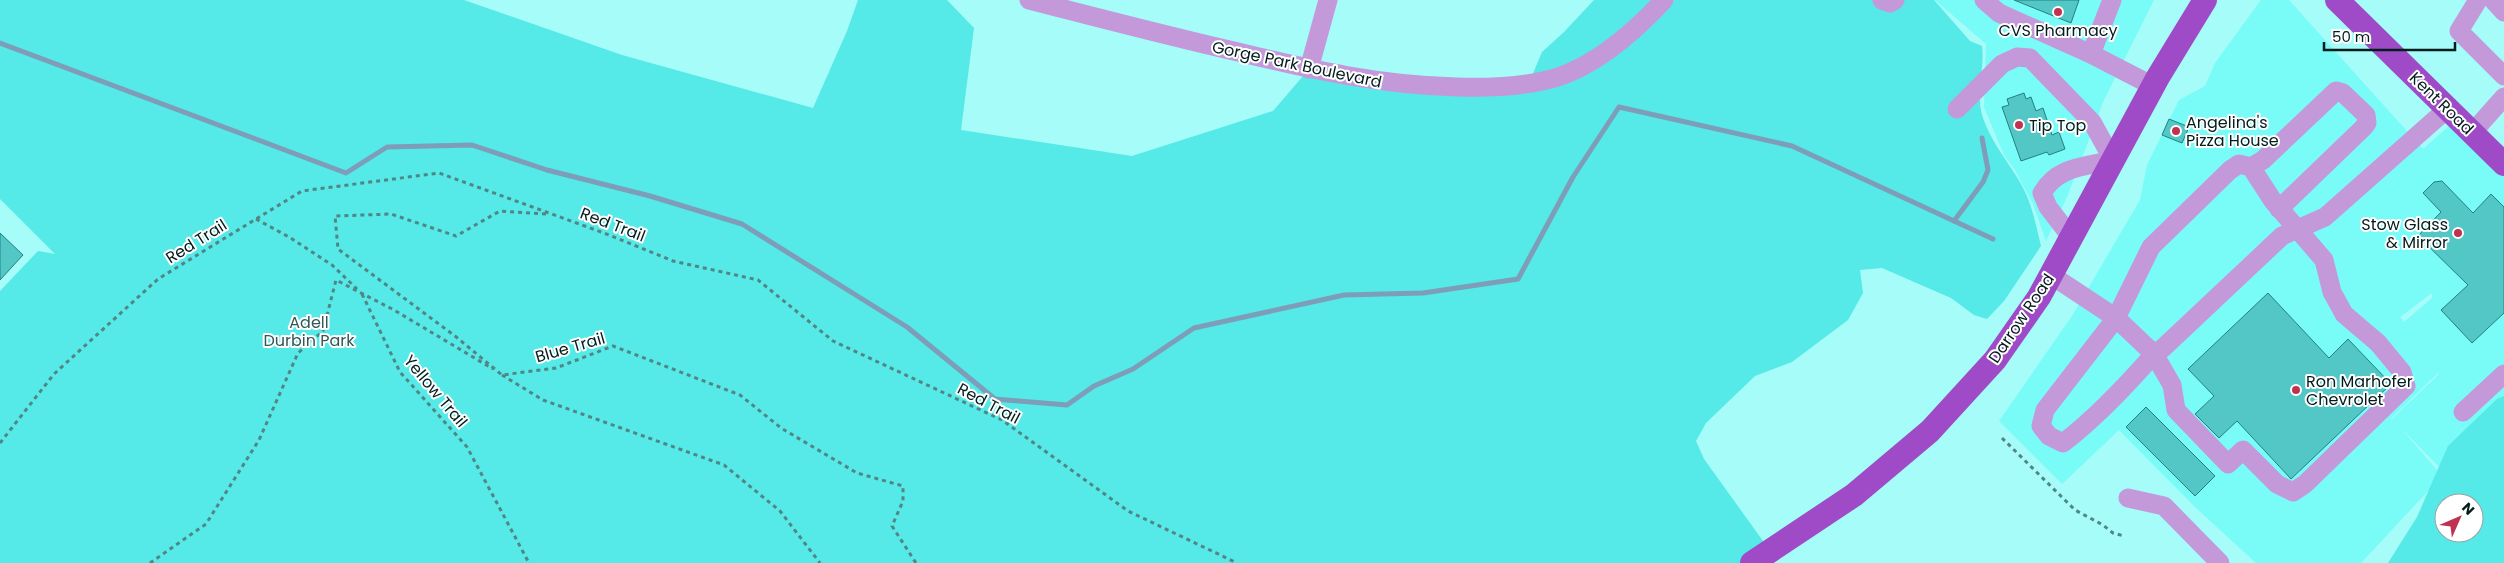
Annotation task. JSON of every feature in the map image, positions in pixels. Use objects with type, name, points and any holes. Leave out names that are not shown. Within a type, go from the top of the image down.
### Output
[{"type":"main road","name":"Darrow Road","points":[[1752,563],[1854,496],[1930,431],[1995,360],[2039,297],[2153,86],[2205,0]]},
{"type":"main road","name":"Kent Road","points":[[2337,0],[2504,164]]},
{"type":"street","name":"Gorge Park Boulevard","points":[[1029,0],[1309,69],[1376,82],[1418,86],[1495,87],[1545,81],[1586,64],[1620,41],[1664,0]]},
{"type":"street","points":[[1309,69],[1328,0]]},
{"type":"street","points":[[1882,0],[1890,3],[1895,0]]},
{"type":"street","points":[[1984,0],[1999,13],[2091,54],[2153,86]]},
{"type":"street","points":[[2091,54],[2112,0]]},
{"type":"street","points":[[2478,0],[2459,31],[2504,76]]},
{"type":"street","points":[[2493,0],[2504,12]]},
{"type":"street","points":[[1957,109],[2002,64],[2017,57],[2030,58],[2092,122],[2112,160],[2062,172],[2050,180],[2042,193],[2048,207],[2071,238]]},
{"type":"street","points":[[2251,167],[2263,160],[2336,91],[2343,93],[2366,115],[2367,123],[2363,128],[2279,209]]},
{"type":"street","points":[[2472,133],[2504,97]]},
{"type":"street","points":[[2051,275],[2116,318],[2154,354],[2172,385],[2176,410],[2228,464],[2242,450],[2277,484],[2293,492],[2305,484],[2406,386],[2402,372],[2378,343],[2344,314],[2332,292],[2324,260],[2296,228],[2279,209],[2251,167],[2239,164],[2230,170],[2151,247],[2116,318],[2045,410],[2041,426],[2049,436],[2062,443],[2081,429],[2130,381],[2154,354],[2163,348],[2282,236],[2296,228],[2325,217],[2447,109]]},
{"type":"street","points":[[2463,412],[2504,374]]},
{"type":"street","points":[[2128,498],[2164,506],[2220,563]]},
{"type":"path","name":"Red Trail","points":[[0,443],[54,374],[158,279],[302,191],[439,173],[673,261],[758,280],[833,341],[1002,420],[1128,511],[1237,563]]},
{"type":"path","points":[[502,375],[455,336],[338,249],[335,216],[391,214],[456,236],[500,211],[552,214]]},
{"type":"path","name":"Yellow Trail","points":[[256,219],[289,236],[332,265],[361,293],[400,372],[467,447],[529,563]]},
{"type":"path","points":[[150,563],[206,524],[259,440],[298,353],[323,331],[336,280],[394,310],[543,400],[724,465],[780,511],[820,563]]},
{"type":"path","name":"Blue Trail","points":[[502,375],[556,368],[613,346],[740,394],[781,428],[857,473],[902,486],[903,501],[892,526],[916,563]]},
{"type":"path","points":[[2002,438],[2075,510],[2103,525],[2113,533],[2124,536]]},
{"type":"shaded area","points":[[1935,0],[2154,0],[2104,100],[2067,197],[2046,241],[2033,204],[2015,170],[2004,155],[1984,107],[1986,44]]},
{"type":"shaded area","points":[[2261,0],[2289,0],[2423,149],[2457,119],[2504,164],[2504,415],[2446,474],[2401,428],[2442,476],[2361,563],[2256,563],[2195,507],[2119,430],[2062,484],[1999,421],[2072,316],[2140,200],[2147,165],[2179,100],[2205,86],[2215,63]],"holes":[[[2432,293],[2432,298],[2404,322],[2400,317]],[[2440,371],[2436,377],[2391,418]]]},
{"type":"green space","name":"Adell Durbin Park","points":[[0,0],[464,0],[622,55],[813,108],[847,31],[858,0],[947,0],[974,28],[961,130],[1132,156],[1273,111],[1309,69],[1529,83],[1542,52],[1594,0],[1934,0],[1970,41],[1982,46],[1980,100],[1983,118],[1995,144],[2025,191],[2041,246],[2004,301],[1987,319],[1974,315],[1951,298],[1882,268],[1860,270],[1863,293],[1848,320],[1792,362],[1755,376],[1706,423],[1696,441],[1704,459],[1763,541],[1767,553],[1752,563],[0,563],[0,291],[38,251],[55,254],[0,199]]},
{"type":"green space","points":[[2504,396],[2504,563],[2388,563],[2417,517],[2448,446],[2497,399]]},
{"type":"building","name":"CVS Pharmacy","points":[[2014,0],[2079,0],[2071,23]]},
{"type":"building","points":[[2024,93],[2026,99],[2031,97],[2036,111],[2043,108],[2052,135],[2059,132],[2065,149],[2049,155],[2047,152],[2021,161],[2002,107],[2009,105],[2007,99]]},
{"type":"building","name":"Angelina's Pizza House","points":[[2169,119],[2189,127],[2182,143],[2162,135]]},
{"type":"building","points":[[2442,181],[2473,213],[2491,194],[2504,207],[2504,313],[2472,343],[2441,310],[2468,285],[2418,236],[2441,212],[2423,193],[2434,182]]},
{"type":"building","points":[[0,233],[23,255],[0,280]]},
{"type":"building","name":"Ron Marhofer Chevrolet","points":[[2268,293],[2329,358],[2348,339],[2391,384],[2291,479],[2237,421],[2219,438],[2195,414],[2214,396],[2188,369]]},
{"type":"building","points":[[2146,407],[2215,476],[2195,496],[2126,427]]},
{"type":"waterway","points":[[0,43],[346,173],[387,147],[472,145],[547,170],[650,196],[742,224],[907,327],[995,399],[1067,405],[1094,386],[1133,369],[1194,328],[1344,295],[1423,293],[1518,279],[1573,177],[1619,107],[1792,146],[1993,239]]},
{"type":"waterway","points":[[1954,221],[1983,182],[1988,170],[1982,138]]},
{"type":"place","name":"CVS Pharmacy","points":[[2058,12]]},
{"type":"place","name":"Tip Top","points":[[2019,125]]},
{"type":"place","name":"Angelina's Pizza House","points":[[2176,131]]},
{"type":"place","name":"Stow Glass & Mirror","points":[[2458,233]]},
{"type":"place","name":"Ron Marhofer Chevrolet","points":[[2296,390]]}]
